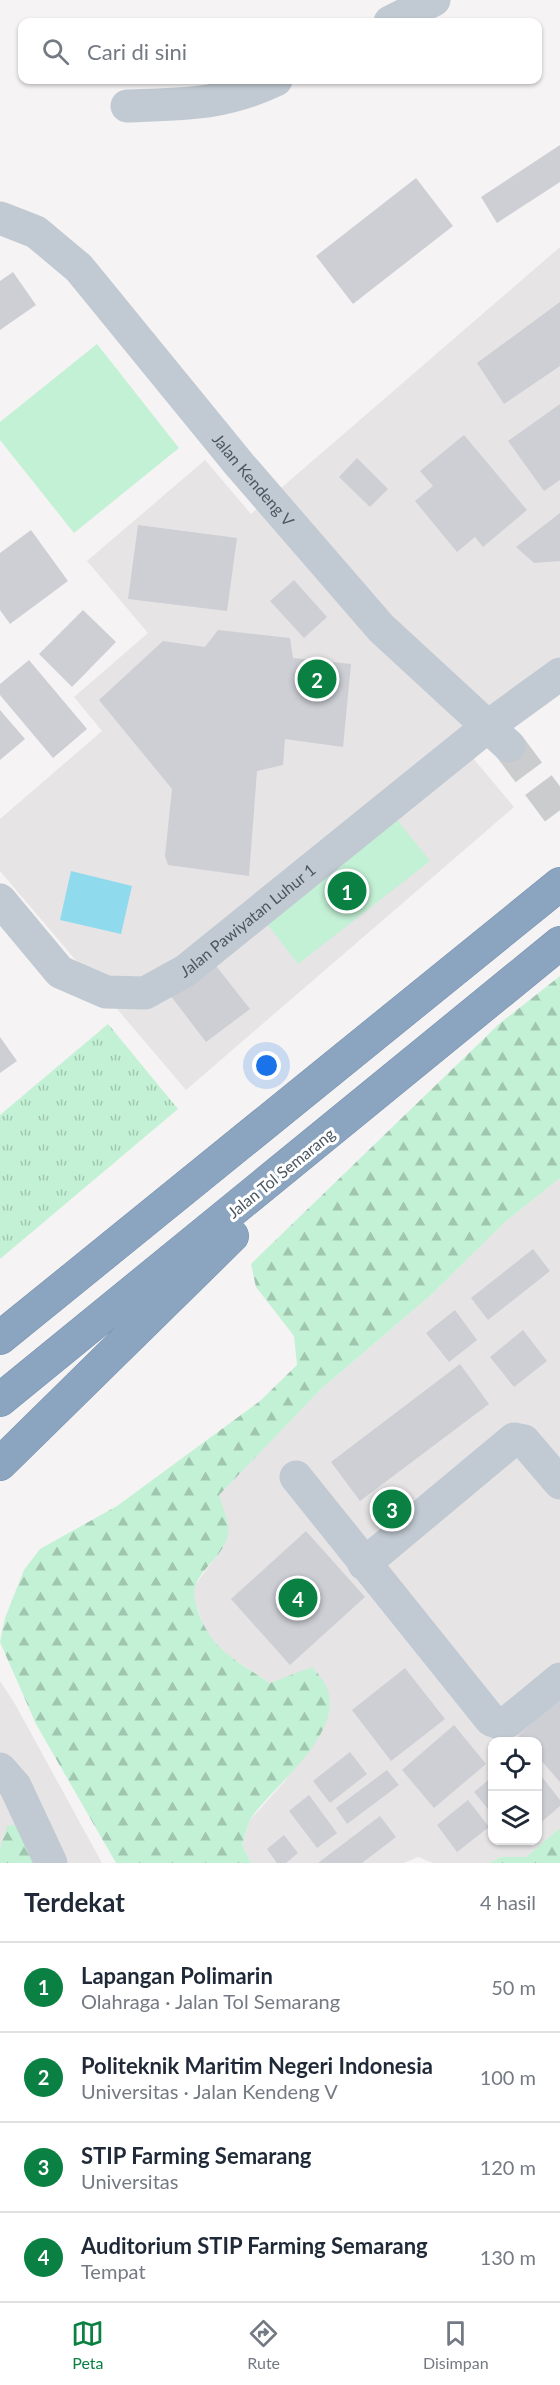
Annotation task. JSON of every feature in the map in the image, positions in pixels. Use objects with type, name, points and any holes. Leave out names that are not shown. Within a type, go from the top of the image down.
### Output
[{"type":"highway","points":[[0,1338],[560,884]]},
{"type":"highway","name":"Jalan Tol Semarang","points":[[0,1400],[560,943]]},
{"type":"highway","points":[[0,1464],[380,1092]]},
{"type":"street","points":[[398,18],[434,0]]},
{"type":"street","points":[[128,106],[205,103],[250,92],[267,84]]},
{"type":"street","points":[[0,193],[36,232]]},
{"type":"street","name":"Jalan Kendeng V","points":[[0,218],[36,232],[79,268],[239,464],[381,628],[498,737]]},
{"type":"street","name":"Jalan Pawiyatan Luhur 1","points":[[0,900],[60,972],[106,992],[145,993],[184,970],[498,737],[560,674]]},
{"type":"street","points":[[364,1564],[514,1439],[524,1441],[560,1483]]},
{"type":"street","points":[[296,1478],[491,1720],[500,1723],[509,1721],[560,1679]]},
{"type":"street","points":[[0,1769],[15,1786],[51,1863]]},
{"type":"shaded area","points":[[560,247],[560,660],[462,745],[514,807],[186,1090],[0,871],[0,819],[102,731],[74,697],[148,633],[87,561],[205,460],[251,514]]},
{"type":"shaded area","points":[[560,1178],[560,1828],[542,1843],[542,1737],[488,1737],[488,1845],[540,1845],[526,1857],[501,1857],[489,1863],[433,1863],[418,1857],[404,1863],[251,1863],[242,1845],[250,1820],[285,1781],[320,1735],[270,1683],[220,1650],[205,1630],[193,1595],[196,1584],[223,1547],[228,1524],[218,1495],[321,1389],[431,1295],[505,1222]]},
{"type":"shaded area","points":[[0,1681],[15,1704],[102,1863],[0,1863]]},
{"type":"green space","points":[[97,344],[179,448],[74,533],[0,440],[0,422]]},
{"type":"green space","points":[[395,817],[430,861],[298,964],[264,920]]},
{"type":"green space","points":[[560,976],[560,1178],[505,1222],[431,1295],[321,1389],[219,1495],[227,1520],[228,1535],[223,1548],[196,1584],[194,1595],[203,1624],[210,1636],[226,1653],[270,1683],[312,1667],[326,1686],[330,1704],[326,1722],[317,1740],[305,1757],[251,1818],[242,1845],[251,1863],[116,1863],[36,1724],[0,1642],[5,1618],[24,1570],[40,1549],[117,1506],[260,1401],[297,1365],[294,1336],[256,1287],[251,1264],[499,1024]]},
{"type":"green space","points":[[108,1024],[178,1109],[0,1259],[0,1115]]},
{"type":"green space","points":[[14,1825],[19,1828],[43,1863],[0,1863],[0,1849],[7,1826]]},
{"type":"green space","points":[[560,1828],[560,1863],[489,1863],[501,1857],[526,1857]]},
{"type":"water","points":[[71,871],[132,886],[121,934],[60,920]]},
{"type":"building","points":[[560,145],[560,182],[497,223],[481,197]]},
{"type":"building","points":[[416,178],[453,226],[353,304],[316,256]]},
{"type":"building","points":[[13,272],[36,305],[0,330],[0,281]]},
{"type":"building","points":[[560,302],[560,366],[504,404],[477,363]]},
{"type":"building","points":[[560,404],[560,480],[544,491],[508,441]]},
{"type":"building","points":[[464,435],[527,510],[483,547],[475,537],[457,552],[415,501],[433,486],[420,471]]},
{"type":"building","points":[[357,458],[388,489],[370,507],[339,477]]},
{"type":"building","points":[[560,513],[560,561],[534,563],[516,547]]},
{"type":"building","points":[[138,525],[237,538],[227,611],[128,599]]},
{"type":"building","points":[[31,530],[68,581],[10,624],[0,610],[0,553]]},
{"type":"building","points":[[294,580],[327,617],[304,638],[270,601]]},
{"type":"building","points":[[83,610],[116,642],[72,687],[39,654]]},
{"type":"building","points":[[218,630],[290,638],[293,658],[351,664],[343,747],[285,739],[283,765],[257,771],[249,876],[168,865],[165,856],[172,789],[99,700],[163,641],[205,647]]},
{"type":"building","points":[[29,660],[87,729],[53,758],[0,695],[0,684]]},
{"type":"building","points":[[0,710],[25,739],[0,760]]},
{"type":"building","points":[[213,962],[250,1009],[206,1042],[170,995]]},
{"type":"building","points":[[0,1037],[17,1061],[0,1073]]},
{"type":"building","points":[[533,1249],[550,1271],[488,1320],[471,1298]]},
{"type":"building","points":[[455,1310],[477,1340],[449,1362],[426,1333]]},
{"type":"building","points":[[523,1330],[547,1361],[514,1387],[490,1357]]},
{"type":"building","points":[[460,1364],[489,1404],[360,1501],[331,1462]]},
{"type":"building","points":[[306,1531],[365,1597],[290,1665],[231,1599]]},
{"type":"building","points":[[405,1668],[445,1719],[391,1761],[352,1710]]},
{"type":"building","points":[[560,1698],[560,1782],[542,1762],[542,1737],[518,1736]]},
{"type":"building","points":[[454,1725],[486,1764],[434,1808],[402,1770]]},
{"type":"building","points":[[350,1752],[367,1774],[330,1803],[313,1781]]},
{"type":"building","points":[[387,1770],[399,1785],[347,1824],[336,1808]]},
{"type":"building","points":[[542,1777],[560,1800],[560,1806],[542,1822]]},
{"type":"building","points":[[488,1780],[488,1809],[474,1792]]},
{"type":"building","points":[[309,1795],[337,1833],[317,1848],[289,1811]]},
{"type":"building","points":[[468,1800],[488,1828],[457,1852],[437,1825]]},
{"type":"building","points":[[380,1816],[396,1837],[362,1863],[318,1863]]},
{"type":"building","points":[[284,1835],[298,1853],[286,1863],[277,1863],[267,1849]]},
{"type":"tunnel","points":[[509,746],[560,814]]},
{"type":"place","name":"Politeknik Maritim Negeri Indonesia","points":[[317,679]]},
{"type":"place","name":"Lapangan Polimarin","points":[[347,891]]},
{"type":"place","name":"STIP Farming Semarang","points":[[392,1509]]},
{"type":"place","name":"Auditorium STIP Farming Semarang","points":[[298,1598]]}]
